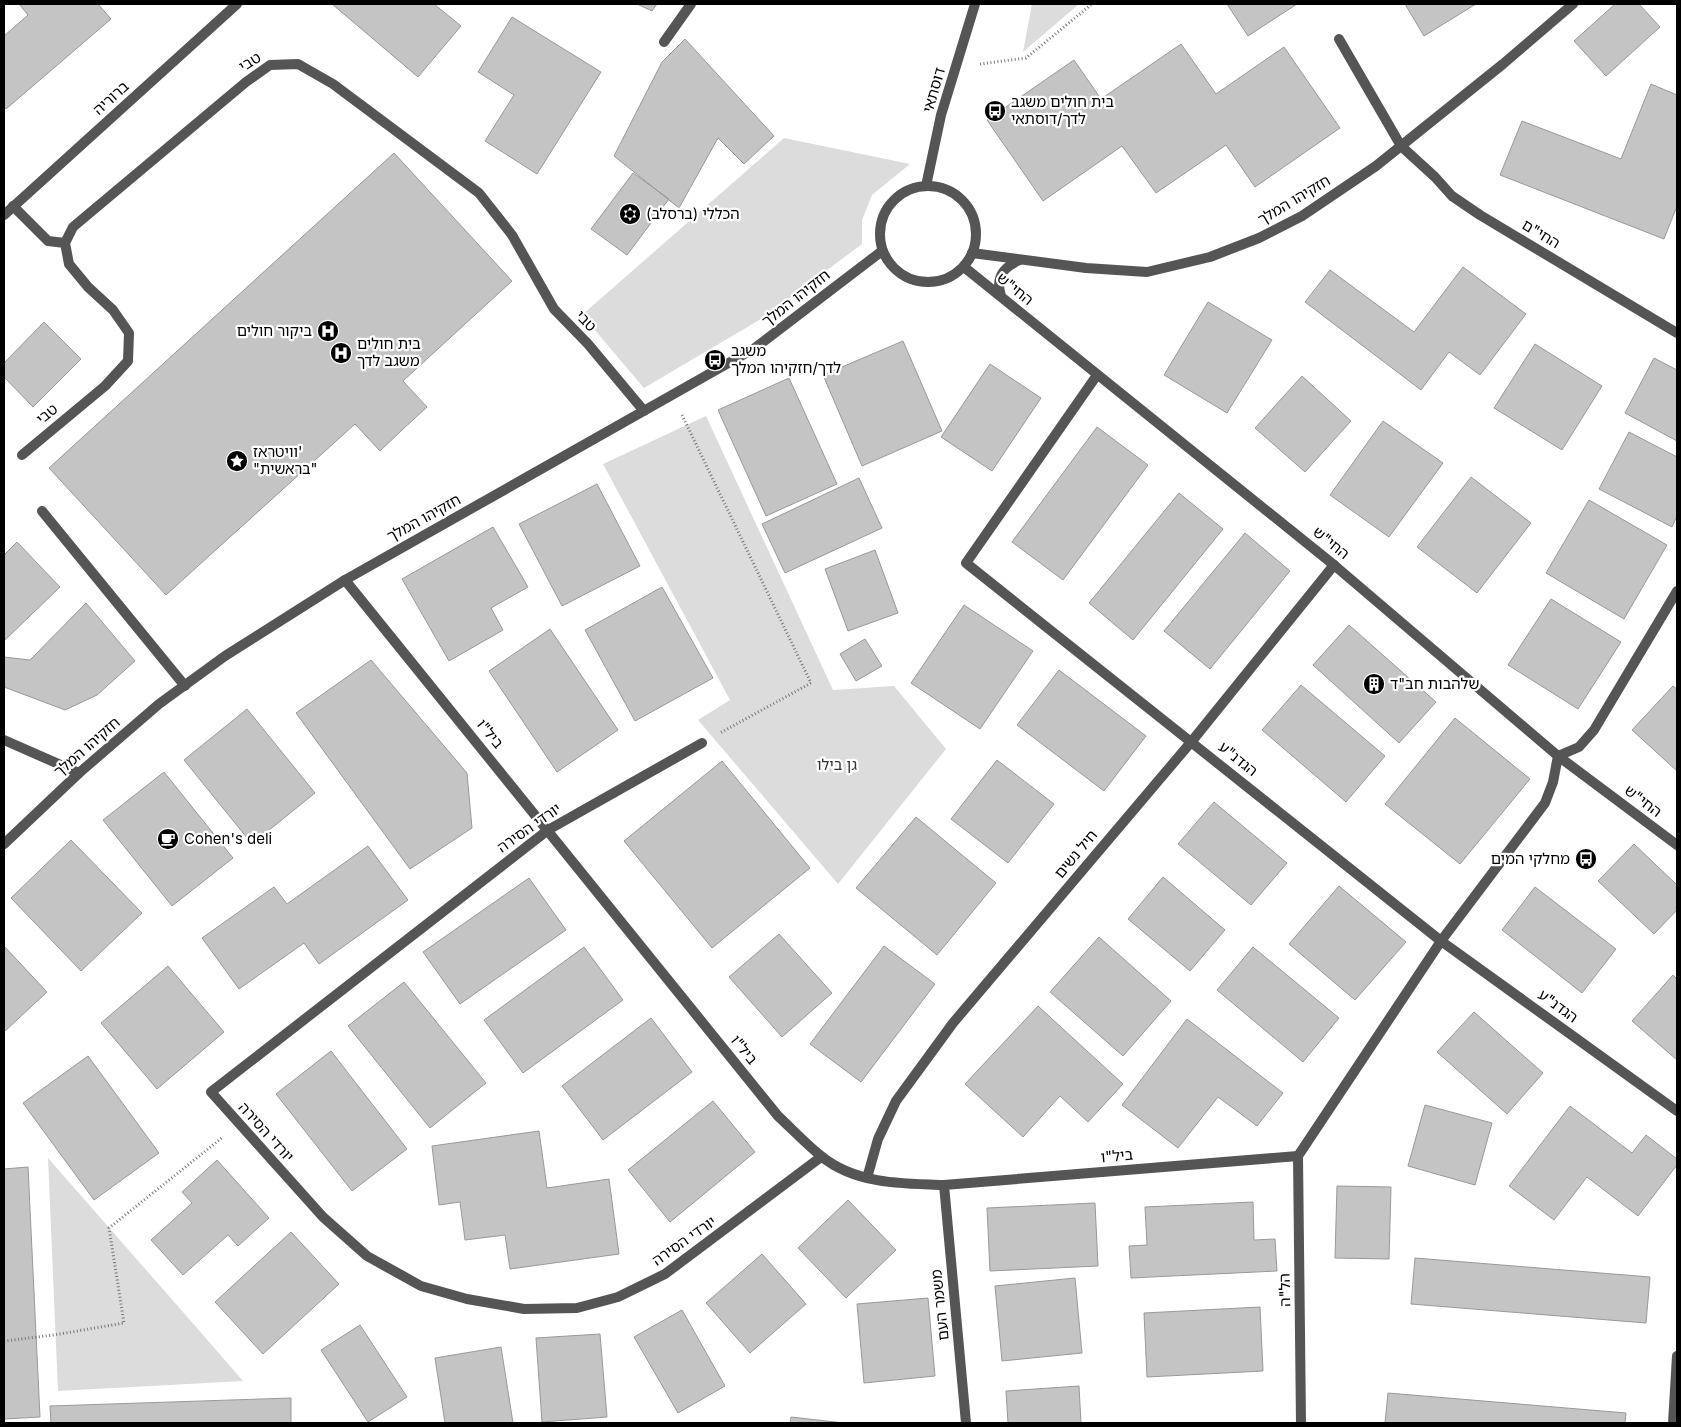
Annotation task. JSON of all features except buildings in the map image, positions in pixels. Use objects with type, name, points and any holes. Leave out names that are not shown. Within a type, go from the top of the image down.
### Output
[{"type":"street","name":"ברוריה","points":[[4,215],[238,4]]},
{"type":"street","points":[[664,42],[691,4]]},
{"type":"street","name":"דוסתאי","points":[[926,186],[942,115],[975,4]]},
{"type":"street","name":"חזקיהו המלך","points":[[972,252],[1086,268],[1147,272],[1210,257],[1259,238],[1302,216],[1376,166],[1503,64],[1573,4]]},
{"type":"street","name":"החי\"ם","points":[[1339,39],[1401,146],[1435,177],[1452,196],[1480,215],[1677,333]]},
{"type":"street","name":"טבי","points":[[22,455],[105,386],[128,361],[129,333],[113,310],[88,287],[69,264],[65,243],[73,227],[246,82],[270,65],[298,64],[333,84],[479,194],[512,234],[554,309],[588,344],[644,411]]},
{"type":"street","points":[[926,186],[942,188],[957,196],[969,208],[974,220],[976,236],[972,252],[964,267],[953,276],[937,282],[920,282],[904,277],[891,266],[882,251],[879,235],[882,218],[895,199],[909,190],[926,186]]},
{"type":"street","points":[[13,206],[48,241],[65,243]]},
{"type":"street","name":"חזקיהו המלך","points":[[4,844],[79,773],[159,704],[255,636],[345,580],[755,348],[882,251]]},
{"type":"street","points":[[1001,296],[998,288],[1002,272],[1009,264],[1020,260]]},
{"type":"street","name":"החי\"ש","points":[[964,267],[1334,565],[1558,756],[1677,845]]},
{"type":"street","name":"הגדנ\"ע","points":[[1097,376],[966,563],[1441,941],[1677,1111]]},
{"type":"street","points":[[42,512],[185,686]]},
{"type":"street","name":"חיל נשים","points":[[868,1178],[878,1139],[896,1101],[953,1023],[1192,741],[1334,565]]},
{"type":"street","name":"ביל\"ו","points":[[345,580],[778,1116],[821,1157],[844,1170],[868,1178],[899,1184],[944,1185],[1298,1156]]},
{"type":"street","points":[[1298,1156],[1441,941],[1545,803],[1553,782],[1558,756],[1579,747],[1594,730],[1677,591]]},
{"type":"street","points":[[4,740],[79,773]]},
{"type":"street","name":"יורדי הסירה","points":[[702,742],[548,830],[210,1092],[323,1217],[368,1256],[421,1286],[467,1299],[524,1309],[577,1308],[618,1297],[665,1274],[821,1157]]},
{"type":"street","name":"הל\"ה","points":[[1298,1156],[1301,1423]]},
{"type":"street","name":"משמר העם","points":[[944,1185],[966,1423]]},
{"type":"street","points":[[1673,1423],[1677,1356]]},
{"type":"path","points":[[956,66],[1026,58],[1092,4]]},
{"type":"path","points":[[673,395],[811,683],[702,742]]},
{"type":"path","points":[[4,1341],[124,1323],[109,1228],[239,1124]]},
{"type":"green space","points":[[1032,4],[1079,4],[1023,52]]},
{"type":"green space","points":[[784,138],[910,164],[872,195],[862,220],[862,244],[766,316],[644,388],[582,315]]},
{"type":"green space","name":"גן בילו","points":[[706,416],[833,690],[894,686],[946,749],[838,884],[698,720],[730,700],[603,464]]},
{"type":"green space","points":[[48,1158],[190,1320],[243,1381],[58,1391]]},
{"type":"place","name":"בית חולים משגב לדך/דוסתאי","points":[[995,111]]},
{"type":"place","name":"הכללי (ברסלב)","points":[[630,214]]},
{"type":"place","name":"ביקור חולים","points":[[328,331]]},
{"type":"place","name":"בית חולים משגב לדך","points":[[341,353]]},
{"type":"place","name":"משגב לדך/חזקיהו המלך","points":[[715,360]]},
{"type":"place","name":"וויטראז' \"בראשית\"","points":[[237,461]]},
{"type":"place","name":"שלהבות חב\"ד","points":[[1374,684]]},
{"type":"place","name":"Cohen's deli","points":[[168,839]]},
{"type":"place","name":"מחלקי המים","points":[[1586,859]]}]
